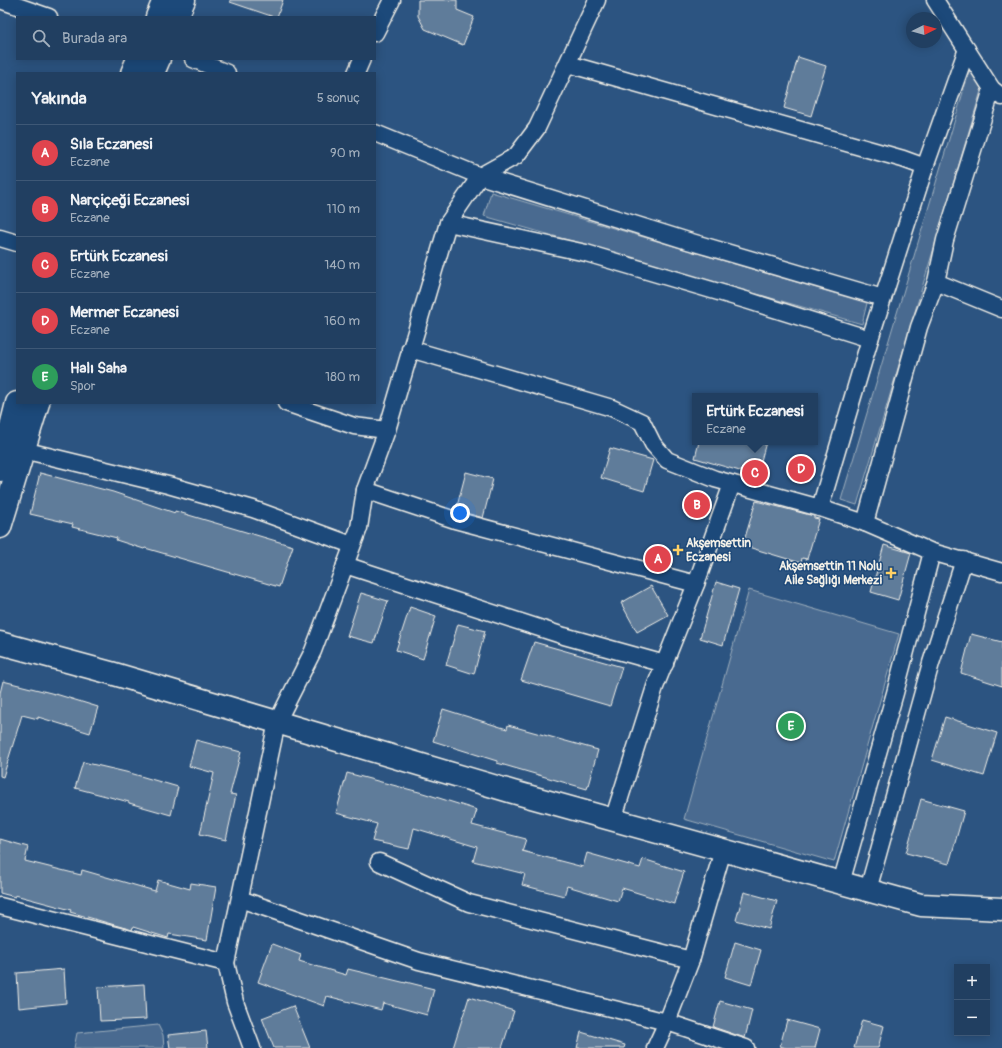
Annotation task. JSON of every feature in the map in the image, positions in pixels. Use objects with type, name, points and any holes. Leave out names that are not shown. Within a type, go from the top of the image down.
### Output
[{"type":"street","points":[[156,16],[164,0]]},
{"type":"street","points":[[177,16],[184,0]]},
{"type":"street","points":[[376,31],[392,0]]},
{"type":"street","points":[[252,1048],[235,1002],[226,963],[277,722],[314,651],[359,528],[365,490],[387,430],[448,223],[480,176],[516,156],[537,128],[598,0]]},
{"type":"street","points":[[865,523],[919,327],[936,282],[945,240],[997,93],[935,0]]},
{"type":"street","points":[[5,1],[46,16]]},
{"type":"street","points":[[820,508],[870,339],[924,167],[967,49]]},
{"type":"street","points":[[132,72],[138,60]]},
{"type":"street","points":[[153,72],[159,60]]},
{"type":"street","points":[[195,60],[225,72]]},
{"type":"street","points":[[356,72],[362,60]]},
{"type":"street","points":[[568,64],[896,156],[924,167]]},
{"type":"street","points":[[376,133],[480,176],[688,241],[883,298]]},
{"type":"street","points":[[448,223],[586,253],[749,301],[870,339]]},
{"type":"street","points":[[0,238],[16,243]]},
{"type":"street","points":[[936,282],[1002,309]]},
{"type":"street","points":[[410,349],[612,408],[642,422],[653,444],[667,460],[714,479],[820,508],[865,523],[932,552],[1002,572]]},
{"type":"street","points":[[0,470],[17,404]]},
{"type":"street","points":[[0,527],[38,404]]},
{"type":"street","points":[[289,404],[354,426],[387,430]]},
{"type":"street","points":[[23,450],[253,509],[352,545]]},
{"type":"street","points":[[613,820],[655,687],[696,584],[732,484]]},
{"type":"street","points":[[365,490],[455,520],[696,584]]},
{"type":"street","points":[[841,883],[895,693],[932,552]]},
{"type":"street","points":[[868,890],[931,663],[964,560]]},
{"type":"street","points":[[345,565],[564,636],[665,664]]},
{"type":"street","points":[[0,643],[110,673],[506,790],[921,905],[1002,909]]},
{"type":"street","points":[[655,1048],[667,1022],[691,960],[723,850]]},
{"type":"street","points":[[379,862],[469,903],[691,960]]},
{"type":"street","points":[[240,899],[419,961],[667,1022],[746,1048]]},
{"type":"street","points":[[0,906],[226,963]]},
{"type":"shaded area","points":[[970,69],[983,84],[857,505],[841,500]]},
{"type":"shaded area","points":[[491,192],[867,303],[862,324],[484,216]]},
{"type":"shaded area","points":[[749,590],[899,634],[834,862],[684,819]]},
{"type":"shaded area","points":[[158,1025],[163,1035],[164,1048],[74,1048],[77,1033]]},
{"type":"building","points":[[230,0],[283,0],[277,16],[271,16],[230,2]]},
{"type":"building","points":[[418,0],[457,0],[457,10],[474,17],[463,45],[425,29],[418,16]]},
{"type":"building","points":[[798,57],[826,66],[811,116],[784,108]]},
{"type":"building","points":[[698,445],[765,445],[757,476],[695,458]]},
{"type":"building","points":[[610,448],[653,460],[644,491],[601,478]]},
{"type":"building","points":[[466,472],[493,479],[483,518],[456,510]]},
{"type":"building","points":[[40,473],[113,492],[175,513],[175,511],[293,546],[279,587],[145,548],[144,549],[116,540],[117,538],[72,527],[73,524],[30,514]]},
{"type":"building","points":[[756,501],[814,516],[814,518],[819,519],[807,559],[802,558],[801,563],[748,547],[749,542],[744,541]]},
{"type":"building","name":"Akşemsettin 11 Nolu Aile Sağlığı Merkezi","points":[[884,545],[911,553],[898,600],[871,592]]},
{"type":"building","points":[[716,582],[739,589],[723,645],[700,638]]},
{"type":"building","points":[[651,586],[668,615],[637,632],[621,603]]},
{"type":"building","points":[[361,593],[388,601],[374,643],[347,636]]},
{"type":"building","points":[[410,607],[436,616],[423,659],[396,650]]},
{"type":"building","points":[[458,624],[485,631],[474,674],[446,665]]},
{"type":"building","points":[[971,634],[1002,642],[1002,686],[961,673]]},
{"type":"building","points":[[534,642],[622,667],[610,706],[521,680]]},
{"type":"building","points":[[3,681],[59,695],[98,707],[90,733],[38,717],[38,719],[22,715],[3,777],[0,776],[0,693]]},
{"type":"building","points":[[443,709],[507,729],[508,725],[598,750],[587,789],[497,763],[497,761],[433,741]]},
{"type":"building","points":[[945,717],[997,733],[984,776],[932,760]]},
{"type":"building","points":[[196,740],[241,752],[230,794],[236,795],[226,840],[200,834],[214,773],[189,766]]},
{"type":"building","points":[[83,762],[130,773],[178,787],[171,815],[75,788]]},
{"type":"building","points":[[347,773],[423,793],[477,810],[472,825],[526,839],[522,851],[583,867],[587,853],[640,868],[643,859],[684,872],[674,904],[622,888],[618,901],[567,886],[564,896],[522,885],[525,874],[473,861],[477,847],[414,828],[409,849],[372,841],[377,824],[336,813]]},
{"type":"building","points":[[921,799],[964,811],[949,864],[906,853]]},
{"type":"building","points":[[0,839],[28,847],[25,861],[81,875],[82,870],[155,891],[158,880],[190,889],[191,883],[216,887],[207,940],[169,934],[168,938],[133,927],[132,930],[70,912],[71,910],[15,895],[15,897],[0,893]]},
{"type":"building","points":[[744,892],[777,901],[769,929],[736,920]]},
{"type":"building","points":[[735,942],[761,950],[751,985],[725,977]]},
{"type":"building","points":[[272,944],[301,955],[299,961],[346,975],[348,969],[434,989],[427,1015],[383,1003],[381,1010],[327,996],[324,1006],[258,982]]},
{"type":"building","points":[[64,969],[66,1003],[19,1008],[17,973]]},
{"type":"building","points":[[144,984],[146,1019],[100,1021],[98,987]]},
{"type":"building","points":[[469,997],[514,1011],[502,1048],[453,1048]]},
{"type":"building","points":[[720,1001],[752,1010],[745,1038],[713,1027]]},
{"type":"building","points":[[293,1006],[310,1048],[274,1048],[262,1018]]},
{"type":"building","points":[[787,1020],[820,1029],[815,1048],[786,1048],[780,1046]]},
{"type":"building","points":[[862,1020],[884,1026],[878,1048],[854,1048]]},
{"type":"building","points":[[206,1031],[208,1048],[170,1048],[168,1035]]},
{"type":"building","points":[[581,1032],[625,1045],[624,1048],[577,1048]]},
{"type":"place","name":"Mermer Eczanesi","points":[[801,469]]},
{"type":"place","name":"Ertürk Eczanesi","points":[[755,473]]},
{"type":"place","name":"Narçiçeği Eczanesi","points":[[697,505]]},
{"type":"place","name":"Akşemsettin Eczanesi","points":[[678,550]]},
{"type":"place","name":"Sıla Eczanesi","points":[[658,559]]},
{"type":"place","name":"Akşemsettin 11 Nolu Aile Sağlığı Merkezi","points":[[891,573]]},
{"type":"place","name":"Halı Saha","points":[[791,726]]}]
